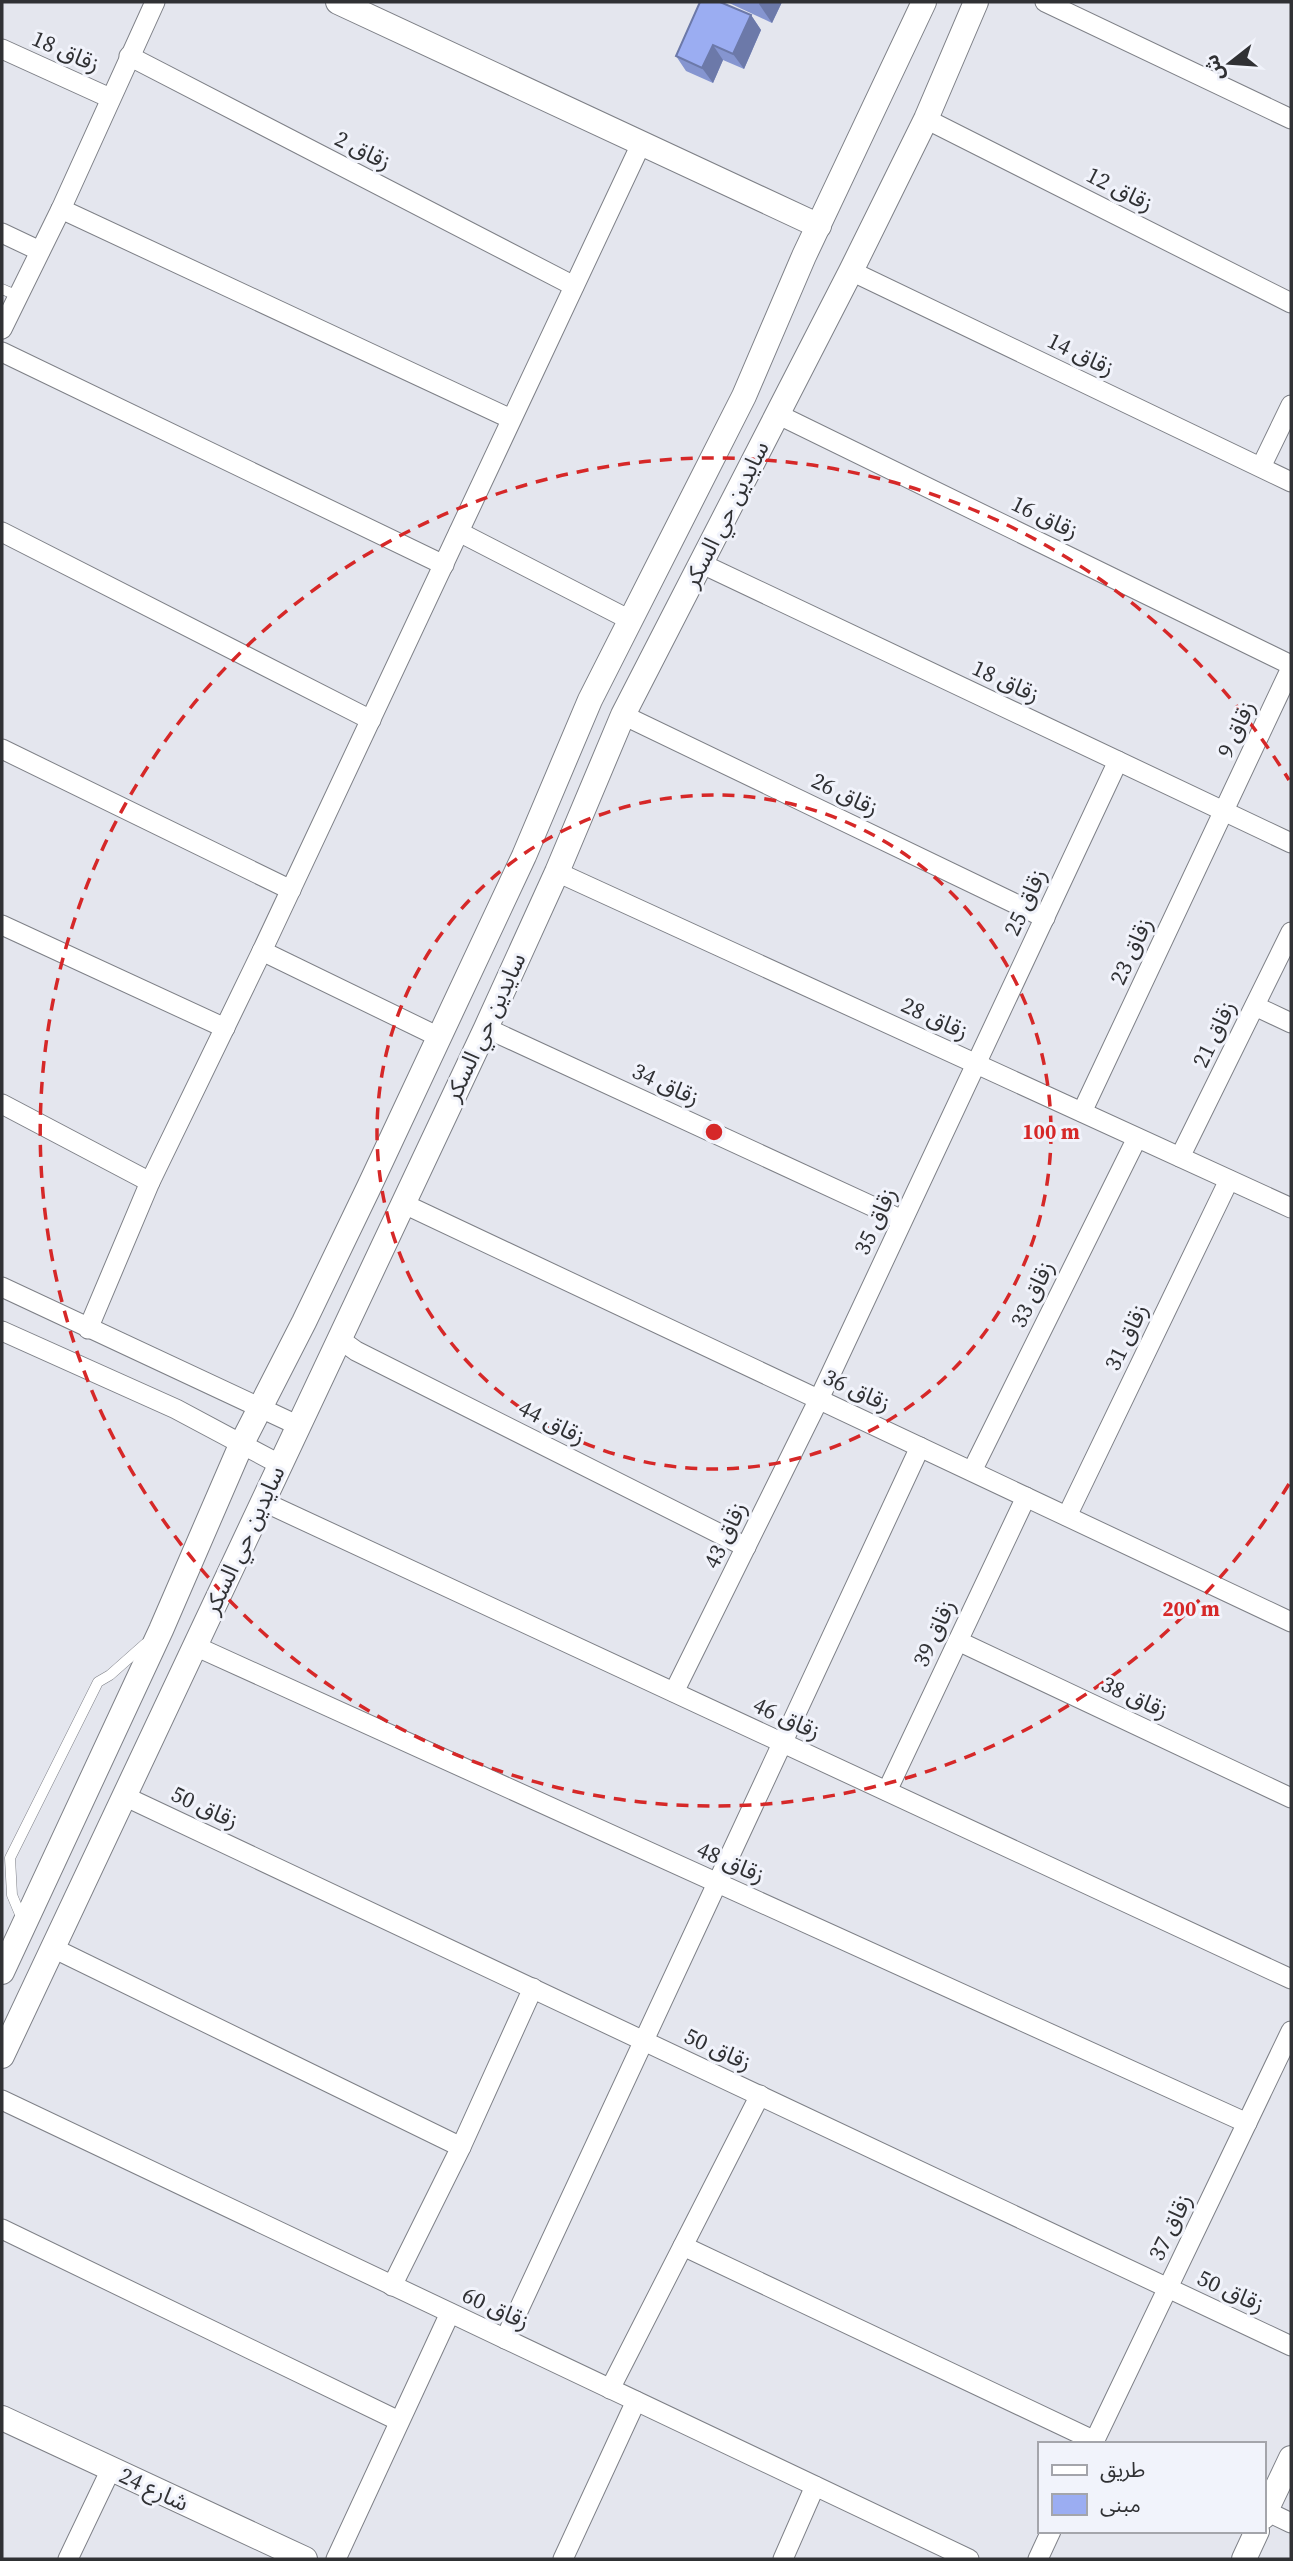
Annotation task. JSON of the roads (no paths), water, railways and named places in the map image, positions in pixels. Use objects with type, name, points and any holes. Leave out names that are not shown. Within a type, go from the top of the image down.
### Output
[{"type":"street","points":[[2,329],[10,293],[40,251],[61,209],[155,2]]},
{"type":"street","points":[[338,2],[819,226]]},
{"type":"street","name":"سايدين حي السكر","points":[[3,1966],[162,1630],[241,1444],[322,1285],[524,856],[590,700],[744,396],[804,256],[924,2]]},
{"type":"street","name":"سايدين حي السكر","points":[[2,2056],[486,1028],[557,872],[623,715],[851,271],[926,119],[976,2]]},
{"type":"street","points":[[1045,2],[1291,119]]},
{"type":"street","name":"زقاق 18","points":[[2,49],[110,98]]},
{"type":"street","name":"زقاق 2","points":[[130,56],[574,286]]},
{"type":"street","name":"زقاق 12","points":[[926,119],[1291,303]]},
{"type":"street","points":[[88,1329],[150,1182],[291,890],[641,144]]},
{"type":"street","points":[[61,209],[511,419]]},
{"type":"street","points":[[2,233],[40,251]]},
{"type":"street","name":"زقاق 14","points":[[851,271],[1291,482]]},
{"type":"street","points":[[2,352],[444,565]]},
{"type":"street","points":[[1261,467],[1291,405]]},
{"type":"street","name":"زقاق 16","points":[[777,414],[1291,667]]},
{"type":"street","points":[[2,532],[371,720]]},
{"type":"street","points":[[459,532],[630,620]]},
{"type":"street","name":"زقاق 18","points":[[700,564],[1291,843]]},
{"type":"street","name":"زقاق 9","points":[[1224,811],[1291,667]]},
{"type":"street","name":"زقاق 26","points":[[623,715],[1045,918]]},
{"type":"street","points":[[2,749],[291,890]]},
{"type":"street","name":"زقاق 25","points":[[977,1064],[1118,761]]},
{"type":"street","name":"زقاق 23","points":[[1082,1112],[1224,811]]},
{"type":"street","name":"زقاق 28","points":[[557,872],[1291,1208]]},
{"type":"street","points":[[2,925],[225,1028]]},
{"type":"street","name":"زقاق 21","points":[[1180,1157],[1291,932]]},
{"type":"street","points":[[262,951],[439,1037]]},
{"type":"street","points":[[1255,1006],[1291,1023]]},
{"type":"street","name":"زقاق 34","points":[[486,1028],[902,1220]]},
{"type":"street","name":"زقاق 35","points":[[819,1399],[977,1064]]},
{"type":"street","points":[[2,1104],[150,1182]]},
{"type":"street","name":"زقاق 33","points":[[972,1471],[1137,1138]]},
{"type":"street","name":"زقاق 31","points":[[1067,1516],[1228,1180]]},
{"type":"street","name":"زقاق 36","points":[[402,1203],[1291,1622]]},
{"type":"street","points":[[2,1287],[297,1425]]},
{"type":"street","points":[[2,1331],[176,1409],[279,1464]]},
{"type":"street","name":"زقاق 44","points":[[338,1338],[356,1351],[746,1548]]},
{"type":"street","name":"زقاق 43","points":[[674,1692],[819,1399]]},
{"type":"street","points":[[505,2339],[920,1447]]},
{"type":"street","name":"زقاق 39","points":[[887,1791],[1026,1497]]},
{"type":"street","name":"زقاق 46","points":[[262,1501],[1291,1979]]},
{"type":"street","name":"زقاق 38","points":[[958,1641],[1291,1798]]},
{"type":"street","name":"زقاق 48","points":[[195,1646],[1247,2123]]},
{"type":"street","name":"زقاق 50","points":[[124,1796],[1291,2346]]},
{"type":"street","points":[[53,1948],[461,2147]]},
{"type":"street","points":[[392,2286],[461,2147],[533,1989]]},
{"type":"street","name":"زقاق 37","points":[[1094,2442],[1291,2031]]},
{"type":"street","points":[[610,2389],[760,2095]]},
{"type":"street","name":"زقاق 60","points":[[2,2100],[969,2559]]},
{"type":"street","points":[[2,2229],[399,2421]]},
{"type":"street","points":[[683,2246],[1094,2442]]},
{"type":"street","points":[[336,2559],[450,2313]]},
{"type":"street","points":[[563,2559],[636,2401]]},
{"type":"street","name":"شارع 24","points":[[2,2418],[305,2559]]},
{"type":"street","points":[[1265,2514],[1291,2458]]},
{"type":"street","points":[[68,2559],[111,2469]]},
{"type":"street","points":[[783,2559],[816,2486]]},
{"type":"street","points":[[1265,2520],[1291,2523]]},
{"type":"street","points":[[1038,2559],[1050,2533]]},
{"type":"street","points":[[1244,2559],[1256,2533]]},
{"type":"lane","points":[[24,1926],[12,1895],[10,1858],[98,1682],[162,1630]]}]
